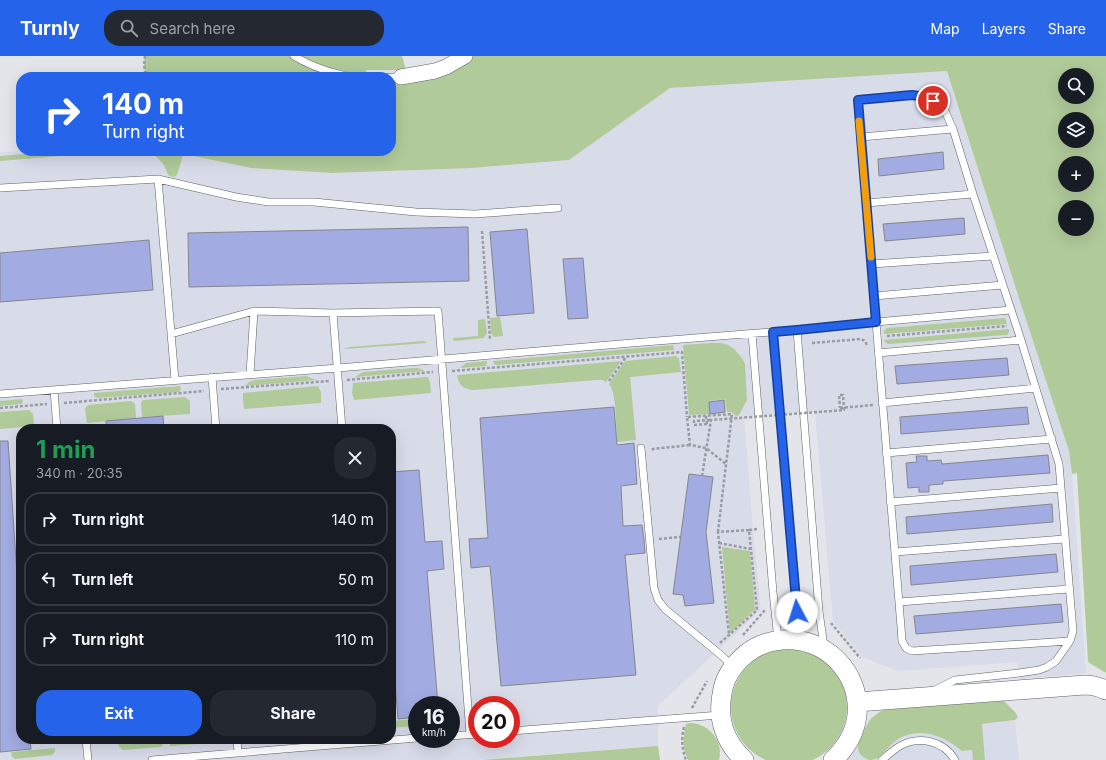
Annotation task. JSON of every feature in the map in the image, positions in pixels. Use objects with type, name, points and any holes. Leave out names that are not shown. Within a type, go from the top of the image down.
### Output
[{"type":"street","points":[[400,77],[435,71],[446,67],[465,56]]},
{"type":"street","points":[[739,758],[726,735],[720,715],[722,690],[727,678],[733,667],[740,659],[753,649],[767,642],[789,639],[813,643],[837,659],[847,672],[855,691],[857,715],[854,728],[849,741],[839,758]]},
{"type":"street","points":[[857,702],[1085,684],[1106,690]]},
{"type":"lane","points":[[294,56],[303,62],[333,72]]},
{"type":"lane","points":[[923,697],[955,680],[1019,674],[1039,670],[1056,660],[1070,641],[1072,631],[1059,464],[953,129],[945,112],[940,106],[926,97],[912,95],[858,100],[902,641],[906,648],[912,651],[1070,641]]},
{"type":"lane","points":[[861,138],[953,129]]},
{"type":"lane","points":[[0,188],[158,179],[236,197],[268,202],[314,202],[416,212],[475,214],[558,208]]},
{"type":"lane","points":[[158,179],[175,380]]},
{"type":"lane","points":[[866,203],[973,194]]},
{"type":"lane","points":[[872,264],[993,256]]},
{"type":"lane","points":[[874,296],[1003,285]]},
{"type":"lane","points":[[0,394],[752,334],[1011,310]]},
{"type":"lane","points":[[171,334],[254,311],[333,313],[438,311],[471,696]]},
{"type":"lane","points":[[250,374],[254,311]]},
{"type":"lane","points":[[333,313],[342,424]]},
{"type":"lane","points":[[797,330],[818,603],[824,649]]},
{"type":"lane","points":[[773,332],[800,640]]},
{"type":"lane","points":[[752,334],[778,640]]},
{"type":"lane","points":[[878,352],[1021,340]]},
{"type":"lane","points":[[212,377],[216,424]]},
{"type":"lane","points":[[882,403],[1036,388]]},
{"type":"lane","points":[[54,390],[57,424]]},
{"type":"lane","points":[[886,453],[1052,439]]},
{"type":"lane","points":[[641,448],[654,588],[658,600],[665,609],[714,649],[733,667]]},
{"type":"lane","points":[[890,502],[1061,488]]},
{"type":"lane","points":[[894,552],[1064,538]]},
{"type":"lane","points":[[899,602],[1069,589]]},
{"type":"lane","points":[[520,730],[720,715]]},
{"type":"lane","points":[[396,739],[408,739]]},
{"type":"lane","points":[[882,760],[901,746],[914,741],[925,740],[933,742],[946,749],[954,760]]},
{"type":"lane","points":[[86,744],[88,760]]},
{"type":"lane","points":[[237,744],[238,753]]},
{"type":"lane","points":[[152,760],[333,744]]},
{"type":"path","points":[[145,56],[145,72]]},
{"type":"path","points":[[482,231],[490,339]]},
{"type":"path","points":[[812,343],[1008,326]]},
{"type":"path","points":[[861,339],[865,341],[868,346]]},
{"type":"path","points":[[0,408],[682,352],[690,445]]},
{"type":"path","points":[[609,381],[626,356]]},
{"type":"path","points":[[706,416],[707,424],[694,425],[694,422],[711,420],[844,410],[843,395],[839,395],[840,408],[874,405]]},
{"type":"path","points":[[687,417],[732,414],[718,532],[729,635]]},
{"type":"path","points":[[702,476],[711,420]]},
{"type":"path","points":[[650,453],[653,449],[690,445],[706,448],[726,464]]},
{"type":"path","points":[[718,532],[758,529],[758,536]]},
{"type":"path","points":[[714,649],[757,610],[749,530]]},
{"type":"path","points":[[657,539],[680,537]]},
{"type":"path","points":[[719,543],[751,549]]},
{"type":"path","points":[[740,639],[765,611],[764,604]]},
{"type":"path","points":[[830,622],[860,658]]},
{"type":"path","points":[[686,760],[682,742],[687,717],[711,676]]},
{"type":"shaded area","points":[[947,71],[1069,451],[1072,474],[1086,673],[1019,679],[1017,662],[898,671],[862,657],[833,621],[815,411],[744,416],[761,610],[658,706],[658,746],[480,760],[0,760],[0,152],[16,151],[16,156],[194,156],[251,168],[332,173],[472,168],[569,160],[670,88]]},
{"type":"shaded area","points":[[1015,720],[1019,760],[985,760],[982,724]]},
{"type":"shaded area","points":[[920,732],[929,733],[943,738],[962,751],[972,750],[973,760],[872,760],[877,759],[897,740]]},
{"type":"shaded area","points":[[858,746],[858,751],[866,759],[870,760],[847,760]]},
{"type":"green space","points":[[145,56],[402,56],[406,70],[366,70],[366,72],[145,72]]},
{"type":"green space","points":[[465,56],[1106,56],[1106,673],[1088,662],[1077,473],[1072,474],[1069,451],[947,71],[670,88],[569,160],[472,168],[332,173],[251,168],[194,156],[396,156],[396,81],[417,81]]},
{"type":"green space","points":[[16,155],[16,156],[60,156],[0,161],[0,156]]},
{"type":"green space","points":[[155,156],[183,156],[177,175],[174,177],[169,176]]},
{"type":"green space","points":[[500,317],[503,336],[494,337],[491,333],[490,318]]},
{"type":"green space","points":[[1005,318],[1007,324],[884,334],[884,331],[887,328]]},
{"type":"green space","points":[[485,319],[487,333],[484,338],[454,341],[453,338],[478,336],[478,320]]},
{"type":"green space","points":[[1009,329],[1007,335],[889,344],[884,340]]},
{"type":"green space","points":[[424,341],[427,343],[345,349],[350,347]]},
{"type":"green space","points":[[712,343],[728,345],[734,349],[745,364],[747,400],[739,415],[736,416],[731,412],[727,412],[725,399],[709,401],[710,414],[689,415],[683,345]]},
{"type":"green space","points":[[673,345],[674,350],[497,365],[494,364],[493,361]]},
{"type":"green space","points":[[676,356],[679,359],[681,372],[630,377],[636,440],[617,442],[615,403],[612,389],[609,384],[625,361]]},
{"type":"green space","points":[[487,361],[486,366],[460,368],[466,363]]},
{"type":"green space","points":[[621,361],[606,382],[596,380],[473,390],[462,386],[457,375]]},
{"type":"green space","points":[[418,368],[425,371],[355,377],[363,372]]},
{"type":"green space","points":[[306,376],[316,380],[245,386],[249,382],[255,380]]},
{"type":"green space","points":[[428,377],[431,393],[354,400],[352,393],[353,383]]},
{"type":"green space","points":[[180,386],[181,389],[179,392],[97,398],[94,396],[94,393]]},
{"type":"green space","points":[[318,386],[321,392],[321,403],[244,409],[243,393]]},
{"type":"green space","points":[[185,397],[190,401],[190,414],[142,417],[141,403],[143,400]]},
{"type":"green space","points":[[22,399],[23,402],[21,404],[0,406],[0,401]]},
{"type":"green space","points":[[131,401],[135,404],[136,418],[87,423],[85,409],[88,405]]},
{"type":"green space","points":[[29,410],[33,414],[34,424],[16,424],[16,428],[0,429],[0,412]]},
{"type":"green space","points":[[722,547],[750,551],[755,609],[730,633]]},
{"type":"green space","points":[[778,650],[800,650],[821,659],[830,666],[837,675],[846,696],[846,718],[837,739],[830,748],[821,755],[808,761],[770,761],[757,755],[748,748],[741,739],[732,718],[732,696],[741,675],[748,666],[757,659]]},
{"type":"green space","points":[[1003,700],[1018,717],[1015,720],[982,724],[985,760],[973,760],[972,750],[962,751],[936,736],[917,733],[899,739],[880,757],[874,760],[866,759],[859,752],[858,744],[869,721],[883,710]]},
{"type":"green space","points":[[408,720],[408,727],[396,728],[396,721]]},
{"type":"green space","points":[[691,723],[704,727],[714,735],[719,746],[719,760],[688,760],[684,746],[684,738],[686,724]]},
{"type":"green space","points":[[169,744],[198,744],[171,746]]},
{"type":"green space","points":[[118,745],[163,745],[161,747],[123,750]]},
{"type":"green space","points":[[658,746],[660,760],[483,760]]},
{"type":"green space","points":[[55,748],[55,752],[52,755],[15,759],[12,757],[11,752]]},
{"type":"building","points":[[943,152],[944,169],[879,176],[878,159]]},
{"type":"building","points":[[964,218],[965,234],[885,241],[883,224]]},
{"type":"building","points":[[468,227],[469,281],[189,287],[188,233]]},
{"type":"building","points":[[527,229],[534,313],[497,316],[490,232]]},
{"type":"building","points":[[149,240],[153,290],[0,302],[0,253]]},
{"type":"building","points":[[583,258],[588,318],[568,319],[563,259]]},
{"type":"building","points":[[1007,358],[1009,375],[897,384],[895,366]]},
{"type":"building","points":[[724,400],[725,412],[710,414],[709,402]]},
{"type":"building","points":[[614,407],[617,445],[634,443],[637,484],[621,486],[623,526],[642,525],[644,540],[645,553],[625,555],[636,675],[501,686],[490,566],[471,568],[469,539],[488,538],[480,418]]},
{"type":"building","points":[[1027,407],[1029,424],[901,434],[900,417]]},
{"type":"building","points":[[163,416],[164,424],[106,424],[106,421]]},
{"type":"building","points":[[0,441],[8,441],[16,560],[16,744],[30,744],[31,749],[0,752]]},
{"type":"building","points":[[1048,455],[1050,473],[943,481],[943,484],[929,485],[929,492],[919,492],[919,487],[908,488],[906,463],[917,462],[916,456],[927,456],[927,461],[941,460],[942,464]]},
{"type":"building","points":[[419,470],[425,542],[442,541],[444,569],[427,571],[437,696],[408,696],[408,718],[398,719],[396,694],[396,472]]},
{"type":"building","points":[[689,474],[713,477],[706,532],[714,603],[685,606],[683,595],[673,594]]},
{"type":"building","points":[[1052,504],[1053,522],[907,534],[906,517]]},
{"type":"building","points":[[1056,554],[1058,572],[911,585],[910,566]]},
{"type":"building","points":[[1061,604],[1063,622],[916,634],[914,616]]},
{"type":"slow traffic","points":[[859,121],[871,257]]},
{"type":"route","points":[[797,612],[773,332],[876,322],[858,100],[912,95],[926,97],[933,101]]}]
